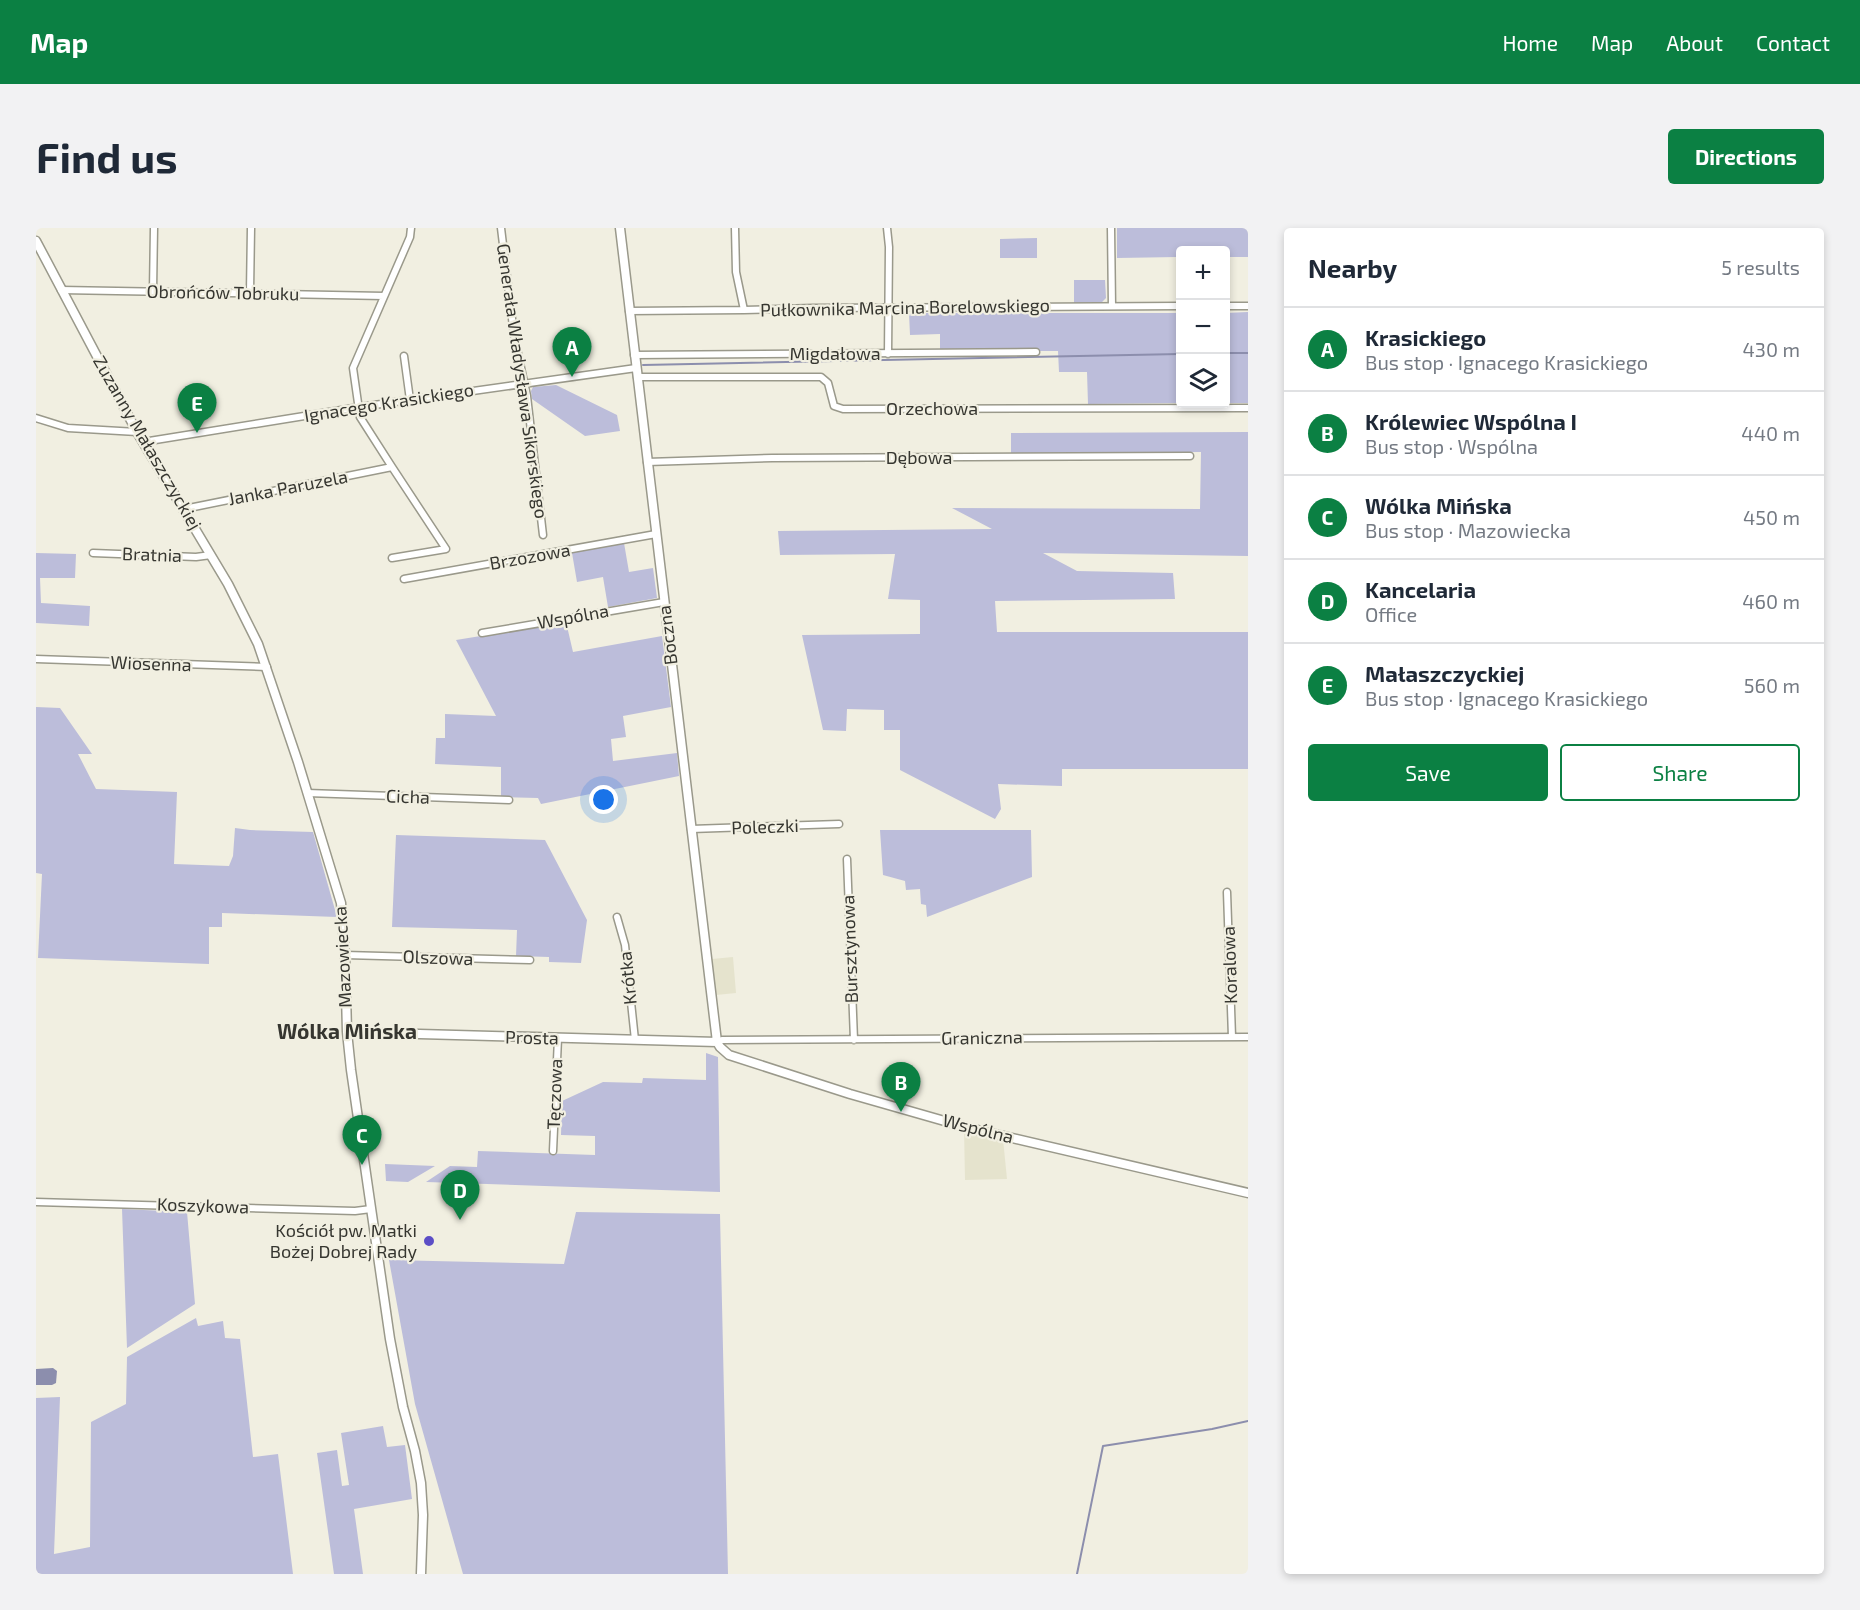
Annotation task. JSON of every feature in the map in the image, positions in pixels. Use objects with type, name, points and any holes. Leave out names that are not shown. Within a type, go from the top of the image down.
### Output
[{"type":"street","points":[[153,291],[154,228]]},
{"type":"street","points":[[250,292],[251,228]]},
{"type":"street","points":[[392,558],[447,549],[360,417],[352,368],[410,237],[411,228]]},
{"type":"street","name":"Generała Władysława Sikorskiego","points":[[501,228],[514,335],[525,384],[543,535]]},
{"type":"street","name":"Boczna","points":[[620,228],[717,1042]]},
{"type":"street","points":[[735,228],[736,272],[744,310]]},
{"type":"street","points":[[887,228],[889,247],[888,354]]},
{"type":"street","points":[[1111,228],[1112,306]]},
{"type":"street","name":"Zuzanny Małaszczyckiej","points":[[36,241],[137,432],[228,584],[258,645]]},
{"type":"street","name":"Obrońców Tobruku","points":[[62,290],[384,296]]},
{"type":"street","name":"Pułkownika Marcina Borelowskiego","points":[[629,310],[1176,306]]},
{"type":"street","points":[[1230,306],[1248,306]]},
{"type":"street","name":"Migdałowa","points":[[634,355],[1036,352]]},
{"type":"street","points":[[404,356],[410,400]]},
{"type":"street","name":"Ignacego Krasickiego","points":[[143,442],[360,407],[525,384],[636,372]]},
{"type":"street","name":"Orzechowa","points":[[636,372],[821,377],[828,383],[834,406],[843,409],[1248,408]]},
{"type":"street","points":[[36,418],[68,428],[137,432]]},
{"type":"street","name":"Dębowa","points":[[647,462],[772,458],[1190,456]]},
{"type":"street","name":"Janka Paruzela","points":[[184,509],[392,467]]},
{"type":"street","name":"Brzozowa","points":[[404,579],[656,534]]},
{"type":"street","name":"Bratnia","points":[[93,553],[196,557],[211,555]]},
{"type":"street","name":"Wspólna","points":[[482,633],[664,602]]},
{"type":"street","name":"Mazowiecka","points":[[258,645],[267,667],[341,903],[347,1032],[371,1209],[396,1374],[420,1474],[423,1505],[422,1574]]},
{"type":"street","name":"Wiosenna","points":[[36,659],[267,667]]},
{"type":"street","name":"Cicha","points":[[307,793],[509,801]]},
{"type":"street","name":"Poleczki","points":[[691,829],[839,824]]},
{"type":"street","name":"Bursztynowa","points":[[847,859],[854,1040]]},
{"type":"street","name":"Koralowa","points":[[1227,892],[1232,1037]]},
{"type":"street","name":"Krótka","points":[[617,917],[625,945],[635,1040]]},
{"type":"street","name":"Olszowa","points":[[345,955],[530,960]]},
{"type":"street","name":"Prosta","points":[[347,1032],[717,1042]]},
{"type":"street","name":"Graniczna","points":[[717,1042],[722,1040],[1248,1037]]},
{"type":"street","name":"Tęczowa","points":[[553,1151],[558,1038]]},
{"type":"street","name":"Wspólna","points":[[717,1042],[729,1054],[850,1094],[969,1128],[1248,1193]]},
{"type":"street","name":"Koszykowa","points":[[36,1202],[356,1211],[371,1209]]},
{"type":"shaded area","points":[[1117,228],[1248,228],[1248,257],[1230,257],[1230,246],[1176,246],[1176,257],[1117,258]]},
{"type":"shaded area","points":[[1037,238],[1037,258],[1000,258],[1000,239]]},
{"type":"shaded area","points":[[1074,280],[1105,280],[1106,298],[1101,303],[1074,303]]},
{"type":"shaded area","points":[[1248,312],[1248,403],[1230,403],[1230,313]]},
{"type":"shaded area","points":[[909,313],[1176,313],[1176,403],[1088,404],[1087,372],[1059,372],[1058,351],[940,351],[940,334],[910,335]]},
{"type":"shaded area","points":[[556,385],[617,415],[620,431],[585,436],[532,399],[533,387]]},
{"type":"shaded area","points":[[1248,432],[1248,556],[1043,553],[1077,571],[1173,573],[1175,599],[995,601],[997,632],[1248,632],[1248,769],[1062,769],[1062,786],[998,784],[1001,809],[995,819],[900,770],[900,730],[884,730],[884,710],[847,709],[846,731],[823,730],[802,635],[920,634],[920,600],[888,599],[895,554],[780,555],[778,531],[992,529],[952,508],[1200,509],[1201,452],[1011,453],[1011,433]]},
{"type":"shaded area","points":[[624,543],[629,572],[653,568],[657,598],[608,607],[603,577],[577,582],[572,553]]},
{"type":"shaded area","points":[[36,553],[76,554],[75,578],[40,578],[41,603],[90,606],[89,626],[36,623]]},
{"type":"shaded area","points":[[566,622],[573,652],[662,636],[671,707],[623,716],[626,737],[611,739],[613,761],[677,753],[679,776],[541,804],[538,798],[501,797],[501,767],[435,764],[436,738],[445,738],[445,714],[496,716],[456,640]]},
{"type":"shaded area","points":[[36,707],[60,708],[92,754],[78,754],[96,789],[177,792],[174,864],[229,866],[233,856],[235,828],[313,832],[337,917],[222,913],[222,927],[209,927],[209,964],[38,958],[42,874],[36,873]]},
{"type":"shaded area","points":[[880,830],[1031,830],[1032,877],[927,917],[926,905],[921,904],[920,889],[906,890],[905,881],[883,875]]},
{"type":"shaded area","points":[[396,835],[545,840],[587,920],[581,963],[549,962],[549,957],[516,956],[517,930],[392,927]]},
{"type":"shaded area","points":[[733,957],[736,993],[716,995],[712,959]]},
{"type":"shaded area","points":[[706,1053],[718,1057],[720,1192],[426,1182],[450,1166],[477,1167],[478,1151],[595,1155],[595,1136],[561,1135],[562,1101],[603,1082],[642,1083],[643,1078],[706,1080]]},
{"type":"shaded area","points":[[964,1128],[1003,1139],[1007,1179],[965,1180]]},
{"type":"shaded area","points":[[385,1164],[435,1166],[408,1182],[386,1181]]},
{"type":"shaded area","points":[[122,1209],[187,1212],[195,1304],[127,1348]]},
{"type":"shaded area","points":[[576,1212],[720,1214],[728,1574],[463,1574],[415,1404],[389,1260],[564,1264]]},
{"type":"shaded area","points":[[196,1318],[198,1326],[223,1321],[225,1338],[240,1339],[253,1457],[278,1454],[293,1574],[36,1574],[36,1398],[60,1397],[54,1554],[90,1547],[91,1422],[126,1404],[127,1357]]},
{"type":"shaded area","points":[[53,1368],[57,1371],[56,1383],[36,1385],[36,1369]]},
{"type":"shaded area","points":[[383,1426],[387,1447],[405,1445],[412,1499],[354,1509],[363,1574],[334,1574],[317,1453],[337,1450],[342,1486],[349,1485],[341,1433]]},
{"type":"waterway","points":[[1230,353],[1248,353]]},
{"type":"waterway","points":[[643,365],[1176,354]]},
{"type":"waterway","points":[[1077,1574],[1103,1446],[1248,1421]]},
{"type":"place","name":"Krasickiego","points":[[572,377]]},
{"type":"place","name":"Małaszczyckiej","points":[[197,433]]},
{"type":"place","name":"Królewiec Wspólna I","points":[[901,1112]]},
{"type":"place","name":"Wólka Mińska","points":[[362,1165]]},
{"type":"place","name":"Kancelaria","points":[[460,1220]]},
{"type":"place","name":"Kościół pw. Matki Bożej Dobrej Rady","points":[[429,1241]]},
{"type":"district","name":"Wólka Mińska","points":[[347,1032]]}]
